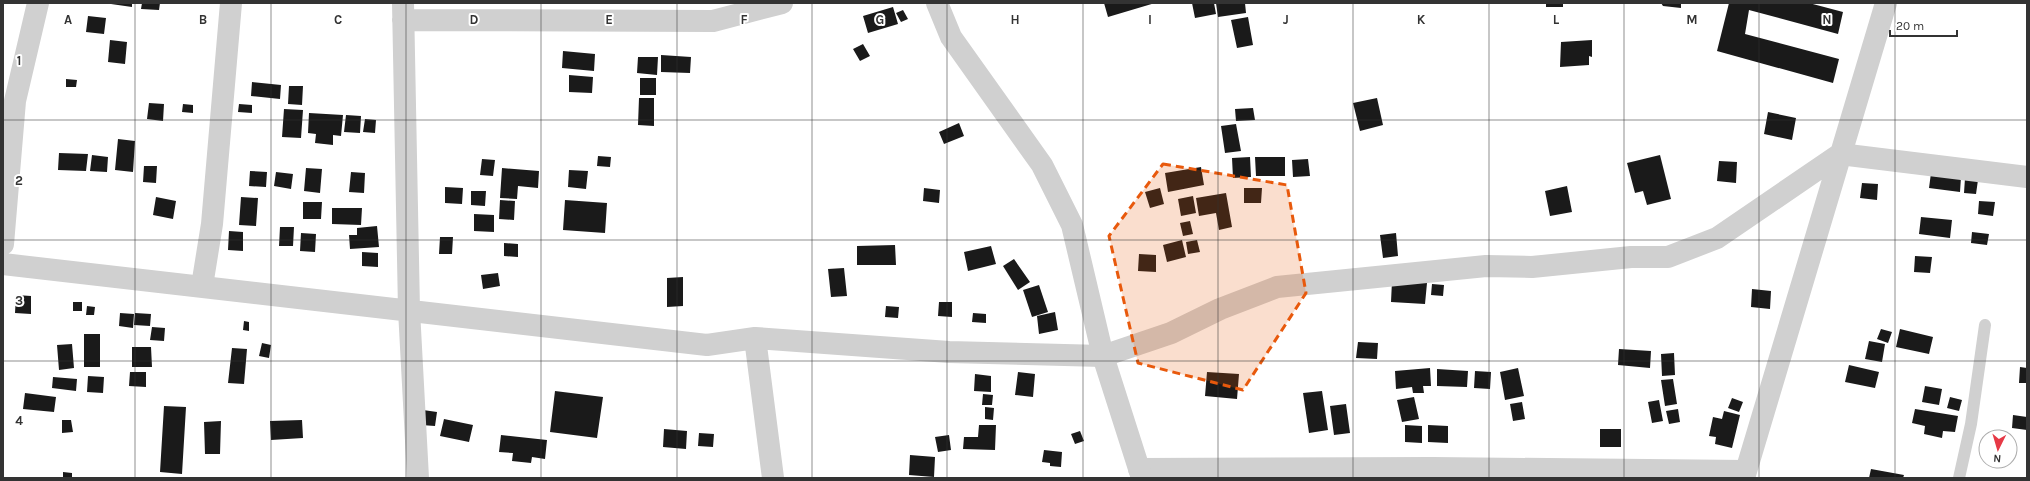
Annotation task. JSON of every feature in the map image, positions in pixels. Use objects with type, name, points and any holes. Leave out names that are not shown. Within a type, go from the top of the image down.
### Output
[{"type":"street","points":[[3,244],[15,101],[38,3]]},
{"type":"street","points":[[202,286],[212,224],[231,3]]},
{"type":"street","points":[[418,478],[409,310],[403,11],[713,20],[782,3]]},
{"type":"street","points":[[937,3],[951,37],[1042,165],[1072,225],[1103,356],[1140,474],[1441,468],[1745,474],[1886,3]]},
{"type":"street","points":[[3,264],[708,345],[755,338],[949,352],[1103,356],[1171,334],[1220,309],[1277,287],[1486,266],[1532,267],[1631,257],[1668,257],[1717,238],[1840,154],[2027,177]]},
{"type":"street","points":[[755,338],[773,478]]},
{"type":"lane","points":[[1959,478],[1971,424],[1985,325]]},
{"type":"highlighted area","points":[[1163,164],[1287,185],[1306,293],[1243,390],[1138,363],[1109,236]]},
{"type":"building","points":[[104,3],[132,3],[132,7]]},
{"type":"building","points":[[142,3],[160,3],[159,10],[141,9]]},
{"type":"building","points":[[1104,3],[1155,3],[1108,17]]},
{"type":"building","points":[[1192,3],[1214,3],[1216,14],[1195,18]]},
{"type":"building","points":[[1216,3],[1245,3],[1246,13],[1218,17]]},
{"type":"building","points":[[1546,3],[1563,3],[1563,7],[1546,7]]},
{"type":"building","points":[[1661,3],[1681,3],[1681,8],[1663,6]]},
{"type":"building","points":[[1729,3],[1809,3],[1843,12],[1838,34],[1749,10],[1745,34],[1839,59],[1833,83],[1717,51]]},
{"type":"building","points":[[893,7],[898,24],[868,33],[863,16]]},
{"type":"building","points":[[903,10],[908,19],[901,22],[896,13]]},
{"type":"building","points":[[88,16],[106,18],[104,34],[86,32]]},
{"type":"building","points":[[1248,17],[1253,45],[1237,48],[1231,20]]},
{"type":"building","points":[[110,40],[127,42],[125,64],[108,62]]},
{"type":"building","points":[[1592,40],[1592,57],[1589,56],[1589,65],[1560,67],[1561,42]]},
{"type":"building","points":[[863,44],[870,56],[860,61],[853,49]]},
{"type":"building","points":[[563,51],[595,54],[594,71],[562,68]]},
{"type":"building","points":[[661,55],[691,57],[690,73],[661,72]]},
{"type":"building","points":[[638,57],[658,57],[657,75],[637,73]]},
{"type":"building","points":[[569,75],[593,77],[592,93],[569,92]]},
{"type":"building","points":[[640,78],[656,78],[656,95],[640,95]]},
{"type":"building","points":[[66,79],[77,80],[76,87],[66,87]]},
{"type":"building","points":[[252,82],[281,85],[280,99],[251,96]]},
{"type":"building","points":[[289,86],[303,86],[302,105],[288,104]]},
{"type":"building","points":[[639,98],[654,98],[654,126],[638,125]]},
{"type":"building","points":[[1377,98],[1383,125],[1360,131],[1353,103]]},
{"type":"building","points":[[149,103],[164,104],[163,121],[147,119]]},
{"type":"building","points":[[183,104],[193,105],[193,113],[182,112]]},
{"type":"building","points":[[239,104],[252,105],[252,113],[238,112]]},
{"type":"building","points":[[1253,108],[1255,120],[1236,121],[1235,109]]},
{"type":"building","points":[[284,109],[303,110],[301,138],[282,137]]},
{"type":"building","points":[[1768,112],[1796,118],[1792,140],[1764,134]]},
{"type":"building","points":[[309,113],[343,115],[341,136],[333,135],[333,145],[315,143],[316,134],[308,133]]},
{"type":"building","points":[[346,115],[361,116],[360,133],[344,132]]},
{"type":"building","points":[[365,119],[376,120],[375,133],[363,132]]},
{"type":"building","points":[[959,123],[964,136],[944,144],[939,132]]},
{"type":"building","points":[[1236,124],[1241,151],[1225,153],[1221,126]]},
{"type":"building","points":[[118,139],[135,141],[133,172],[115,170]]},
{"type":"building","points":[[59,153],[88,154],[86,171],[58,170]]},
{"type":"building","points":[[92,155],[108,157],[107,172],[90,171]]},
{"type":"building","points":[[1660,155],[1671,199],[1647,205],[1643,191],[1635,193],[1627,163]]},
{"type":"building","points":[[598,156],[611,157],[610,167],[597,166]]},
{"type":"building","points":[[1250,157],[1251,177],[1233,178],[1232,158]]},
{"type":"building","points":[[1255,157],[1285,157],[1285,176],[1256,176]]},
{"type":"building","points":[[482,159],[495,160],[493,176],[480,175]]},
{"type":"building","points":[[1308,159],[1310,176],[1293,177],[1292,160]]},
{"type":"building","points":[[1719,161],[1737,162],[1736,183],[1717,181]]},
{"type":"building","points":[[144,166],[157,166],[156,183],[143,182]]},
{"type":"building","points":[[1201,167],[1204,185],[1168,192],[1165,173]]},
{"type":"building","points":[[306,168],[322,169],[320,193],[304,191]]},
{"type":"building","points":[[502,168],[539,171],[538,188],[518,186],[517,199],[500,198]]},
{"type":"building","points":[[569,170],[588,171],[586,189],[568,187]]},
{"type":"building","points":[[250,171],[267,172],[266,187],[249,186]]},
{"type":"building","points":[[276,172],[293,174],[291,189],[274,186]]},
{"type":"building","points":[[351,172],[365,173],[364,193],[349,192]]},
{"type":"building","points":[[1931,173],[1961,177],[1960,192],[1929,188]]},
{"type":"building","points":[[1965,178],[1978,180],[1976,194],[1964,193]]},
{"type":"building","points":[[1862,183],[1878,184],[1877,200],[1860,198]]},
{"type":"building","points":[[1567,186],[1572,212],[1550,216],[1545,191]]},
{"type":"building","points":[[445,187],[463,188],[462,204],[445,203]]},
{"type":"building","points":[[924,188],[940,190],[939,203],[923,201]]},
{"type":"building","points":[[1160,188],[1164,204],[1150,208],[1145,192]]},
{"type":"building","points":[[1244,188],[1262,188],[1261,203],[1244,203]]},
{"type":"building","points":[[471,191],[486,191],[485,206],[471,205]]},
{"type":"building","points":[[1226,193],[1232,227],[1219,230],[1216,213],[1199,216],[1196,198]]},
{"type":"building","points":[[1193,196],[1196,213],[1181,216],[1178,199]]},
{"type":"building","points":[[156,197],[176,201],[173,219],[153,215]]},
{"type":"building","points":[[241,197],[258,198],[256,226],[239,225]]},
{"type":"building","points":[[500,200],[515,201],[514,220],[499,219]]},
{"type":"building","points":[[565,200],[607,203],[605,233],[563,230]]},
{"type":"building","points":[[1979,201],[1995,202],[1993,216],[1978,214]]},
{"type":"building","points":[[303,202],[322,202],[321,219],[303,219]]},
{"type":"building","points":[[332,208],[362,208],[361,225],[332,224]]},
{"type":"building","points":[[474,214],[494,215],[494,232],[474,231]]},
{"type":"building","points":[[1921,217],[1952,220],[1950,238],[1919,234]]},
{"type":"building","points":[[1190,221],[1193,234],[1183,236],[1180,223]]},
{"type":"building","points":[[377,226],[379,247],[350,249],[349,235],[357,235],[357,228]]},
{"type":"building","points":[[280,227],[294,227],[293,246],[279,246]]},
{"type":"building","points":[[229,231],[243,232],[243,251],[228,250]]},
{"type":"building","points":[[1972,232],[1989,234],[1987,245],[1971,243]]},
{"type":"building","points":[[301,233],[316,234],[315,252],[300,251]]},
{"type":"building","points":[[1396,233],[1398,256],[1383,258],[1380,235]]},
{"type":"building","points":[[440,237],[453,237],[452,254],[439,254]]},
{"type":"building","points":[[1182,240],[1186,257],[1167,262],[1163,245]]},
{"type":"building","points":[[1197,240],[1200,252],[1188,254],[1186,242]]},
{"type":"building","points":[[504,243],[518,244],[518,257],[504,256]]},
{"type":"building","points":[[895,245],[896,265],[857,265],[857,246]]},
{"type":"building","points":[[991,246],[996,264],[968,271],[964,252]]},
{"type":"building","points":[[362,252],[378,253],[378,267],[362,266]]},
{"type":"building","points":[[1139,254],[1156,255],[1156,272],[1138,271]]},
{"type":"building","points":[[1915,256],[1932,257],[1930,273],[1914,272]]},
{"type":"building","points":[[1014,259],[1030,282],[1018,290],[1003,266]]},
{"type":"building","points":[[844,268],[847,296],[831,297],[828,269]]},
{"type":"building","points":[[498,273],[500,286],[483,289],[481,275]]},
{"type":"building","points":[[683,277],[683,306],[667,307],[667,278]]},
{"type":"building","points":[[1392,281],[1427,283],[1425,304],[1391,302]]},
{"type":"building","points":[[1432,284],[1444,285],[1443,296],[1431,295]]},
{"type":"building","points":[[1039,285],[1048,312],[1032,317],[1023,290]]},
{"type":"building","points":[[1752,289],[1771,291],[1770,309],[1751,307]]},
{"type":"building","points":[[16,295],[31,296],[31,314],[15,313]]},
{"type":"building","points":[[73,302],[82,302],[82,311],[73,311]]},
{"type":"building","points":[[939,302],[952,302],[952,317],[938,316]]},
{"type":"building","points":[[87,306],[95,307],[94,315],[86,315]]},
{"type":"building","points":[[886,306],[899,307],[898,318],[885,317]]},
{"type":"building","points":[[1055,312],[1058,330],[1039,334],[1037,316]]},
{"type":"building","points":[[120,313],[134,314],[133,328],[119,326]]},
{"type":"building","points":[[135,313],[151,314],[150,326],[134,325]]},
{"type":"building","points":[[973,313],[986,314],[986,323],[972,322]]},
{"type":"building","points":[[244,321],[249,322],[249,331],[243,330]]},
{"type":"building","points":[[152,327],[165,328],[164,341],[150,340]]},
{"type":"building","points":[[1881,329],[1892,332],[1888,343],[1877,339]]},
{"type":"building","points":[[1900,329],[1933,337],[1929,354],[1896,347]]},
{"type":"building","points":[[84,334],[100,334],[100,367],[84,367]]},
{"type":"building","points":[[1869,341],[1885,344],[1882,362],[1865,359]]},
{"type":"building","points":[[1358,342],[1378,343],[1377,359],[1356,358]]},
{"type":"building","points":[[262,343],[271,345],[269,358],[259,356]]},
{"type":"building","points":[[72,344],[74,368],[59,370],[57,345]]},
{"type":"building","points":[[132,347],[151,347],[152,367],[132,367]]},
{"type":"building","points":[[232,348],[247,349],[244,384],[228,383]]},
{"type":"building","points":[[1619,349],[1651,351],[1650,368],[1618,365]]},
{"type":"building","points":[[1674,353],[1675,375],[1662,376],[1661,354]]},
{"type":"building","points":[[1849,365],[1879,372],[1875,388],[1845,382]]},
{"type":"building","points":[[2020,367],[2027,368],[2027,383],[2019,383]]},
{"type":"building","points":[[1430,368],[1431,386],[1423,386],[1424,393],[1413,393],[1412,387],[1396,389],[1395,371]]},
{"type":"building","points":[[1518,368],[1524,396],[1505,400],[1500,372]]},
{"type":"building","points":[[1437,369],[1468,371],[1467,387],[1437,386]]},
{"type":"building","points":[[1475,371],[1491,372],[1490,389],[1474,388]]},
{"type":"building","points":[[130,372],[146,372],[146,387],[129,386]]},
{"type":"building","points":[[1018,372],[1035,374],[1033,397],[1015,395]]},
{"type":"building","points":[[1207,372],[1239,374],[1237,399],[1205,396]]},
{"type":"building","points":[[975,374],[991,376],[991,392],[974,391]]},
{"type":"building","points":[[88,376],[104,377],[103,393],[87,392]]},
{"type":"building","points":[[53,377],[77,379],[76,391],[52,388]]},
{"type":"building","points":[[1673,379],[1677,404],[1665,406],[1661,380]]},
{"type":"building","points":[[1925,386],[1942,389],[1939,405],[1922,402]]},
{"type":"building","points":[[555,391],[603,397],[597,438],[550,432]]},
{"type":"building","points":[[1322,391],[1328,430],[1309,433],[1303,393]]},
{"type":"building","points":[[25,393],[56,397],[54,412],[23,409]]},
{"type":"building","points":[[983,394],[993,395],[992,405],[982,405]]},
{"type":"building","points":[[1414,397],[1419,419],[1402,422],[1397,400]]},
{"type":"building","points":[[1950,397],[1962,400],[1959,411],[1947,408]]},
{"type":"building","points":[[1732,398],[1743,402],[1739,412],[1728,408]]},
{"type":"building","points":[[1659,400],[1663,421],[1652,423],[1648,402]]},
{"type":"building","points":[[1522,402],[1525,419],[1513,421],[1510,404]]},
{"type":"building","points":[[1346,404],[1350,433],[1334,435],[1330,406]]},
{"type":"building","points":[[164,406],[186,407],[182,474],[160,472]]},
{"type":"building","points":[[985,407],[994,408],[993,420],[985,419]]},
{"type":"building","points":[[1678,409],[1680,422],[1669,424],[1666,411]]},
{"type":"building","points":[[1915,409],[1958,416],[1955,432],[1943,431],[1942,438],[1924,434],[1925,426],[1912,423]]},
{"type":"building","points":[[423,410],[437,412],[435,426],[421,425]]},
{"type":"building","points":[[1724,411],[1740,415],[1732,448],[1715,444],[1716,437],[1709,436],[1713,417],[1722,419]]},
{"type":"building","points":[[2013,415],[2027,417],[2027,430],[2012,428]]},
{"type":"building","points":[[444,419],[473,425],[469,442],[440,436]]},
{"type":"building","points":[[62,420],[71,420],[73,432],[62,433]]},
{"type":"building","points":[[302,420],[303,438],[271,440],[270,421]]},
{"type":"building","points":[[221,421],[220,454],[205,454],[204,422]]},
{"type":"building","points":[[979,425],[996,425],[995,450],[963,449],[964,437],[978,437]]},
{"type":"building","points":[[1405,425],[1422,426],[1422,443],[1405,442]]},
{"type":"building","points":[[1428,425],[1448,426],[1448,443],[1428,442]]},
{"type":"building","points":[[664,429],[687,431],[686,449],[663,447]]},
{"type":"building","points":[[1600,429],[1621,429],[1621,447],[1600,447]]},
{"type":"building","points":[[1080,431],[1084,441],[1075,444],[1071,434]]},
{"type":"building","points":[[699,433],[714,434],[713,447],[698,446]]},
{"type":"building","points":[[501,435],[547,440],[545,459],[532,457],[531,463],[512,461],[513,453],[499,452]]},
{"type":"building","points":[[949,435],[951,450],[938,452],[935,437]]},
{"type":"building","points":[[1044,450],[1062,452],[1061,467],[1050,466],[1050,463],[1042,462]]},
{"type":"building","points":[[910,455],[935,457],[934,477],[909,475]]},
{"type":"building","points":[[1871,469],[1904,475],[1903,478],[1869,478]]},
{"type":"building","points":[[63,472],[72,473],[72,477],[63,477]]}]
